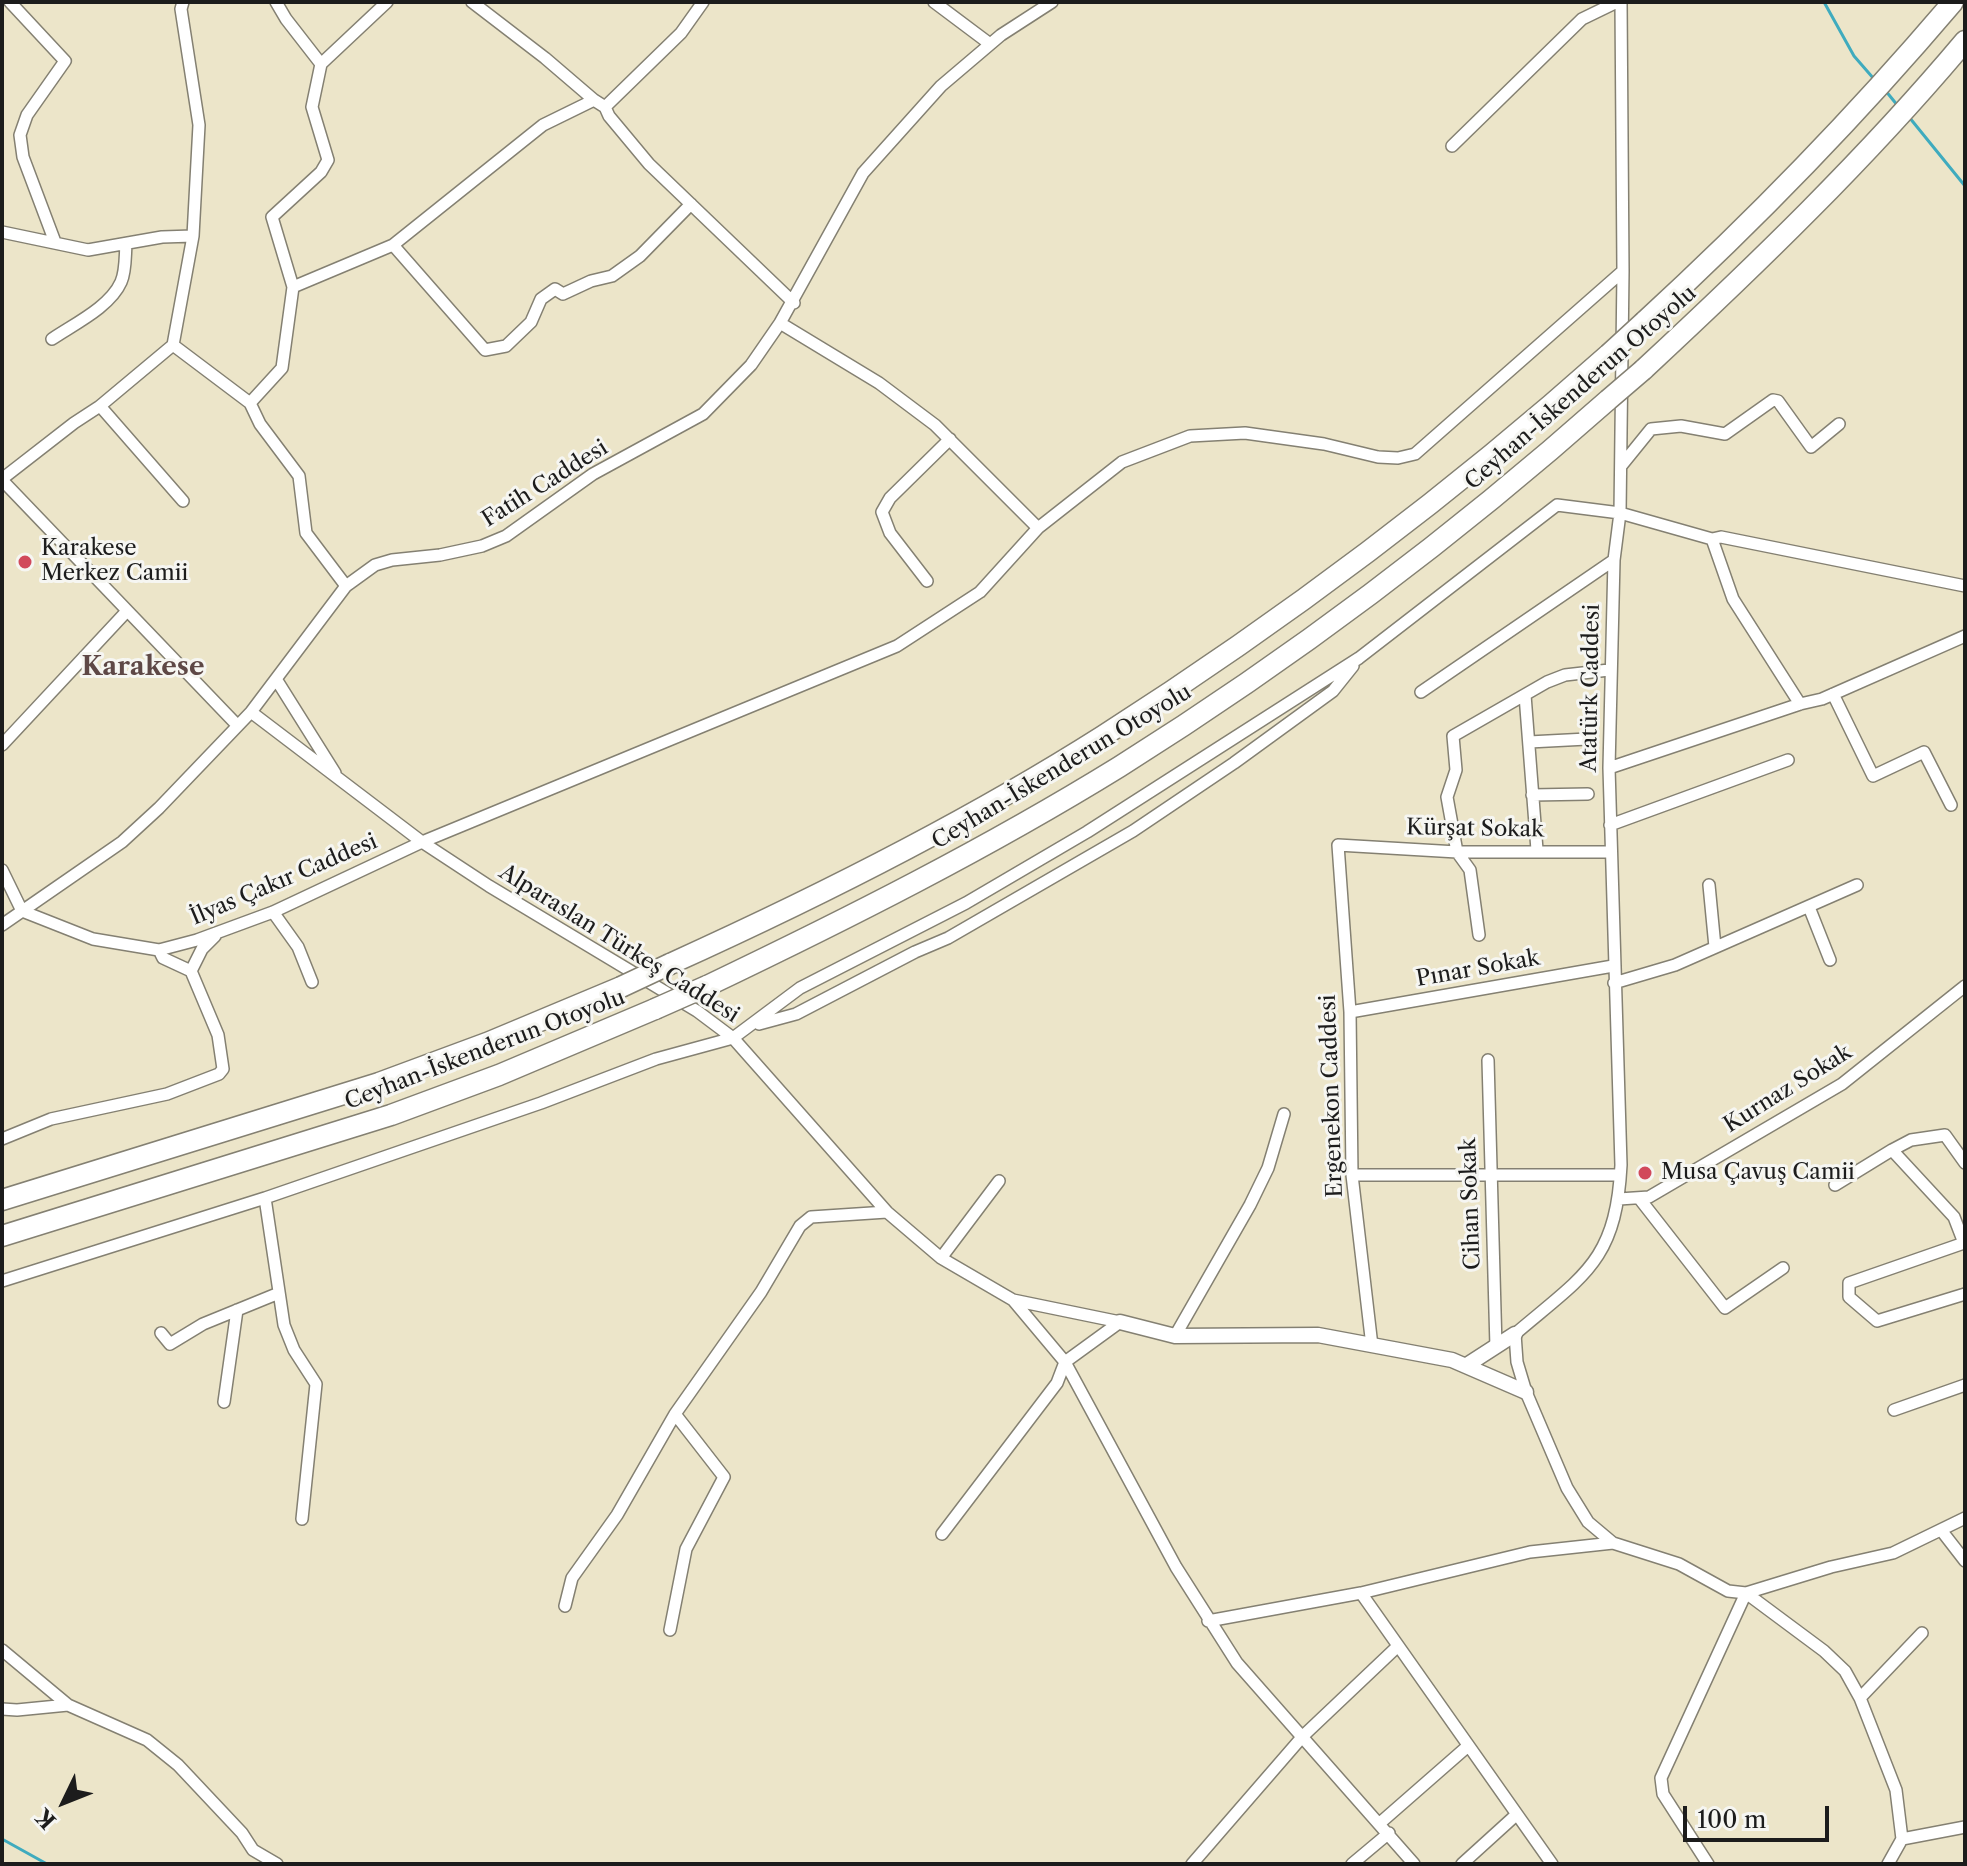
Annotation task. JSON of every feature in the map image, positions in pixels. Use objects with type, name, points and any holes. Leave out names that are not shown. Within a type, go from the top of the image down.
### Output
[{"type":"highway","name":"Ceyhan-İskenderun Otoyolu","points":[[2,1200],[379,1083],[487,1043],[621,987],[779,915],[866,870],[1100,737],[1214,663],[1331,581],[1538,417],[1709,262],[1836,134],[1953,2]]},
{"type":"highway","name":"Ceyhan-İskenderun Otoyolu","points":[[2,1236],[391,1115],[499,1075],[707,986],[881,900],[1119,767],[1233,692],[1351,608],[1560,443],[1733,287],[1861,157],[1962,45]]},
{"type":"street","points":[[10,2],[65,61],[27,115],[20,135],[23,157],[55,242]]},
{"type":"street","points":[[183,2],[181,9],[199,125],[193,236],[173,345],[100,406],[2,479],[237,725]]},
{"type":"street","points":[[276,2],[321,64]]},
{"type":"street","points":[[250,403],[282,368],[293,287],[272,217],[321,172],[328,160],[312,107],[321,64],[387,2]]},
{"type":"street","points":[[472,2],[605,107],[649,164],[794,303]]},
{"type":"street","points":[[605,107],[681,33],[703,2]]},
{"type":"street","points":[[934,2],[990,44]]},
{"type":"street","name":"Fatih Caddesi","points":[[2,925],[122,842],[159,808],[251,712],[346,586],[359,575],[383,562],[450,553],[482,546],[506,536],[593,474],[703,414],[751,365],[794,303],[863,173],[941,86],[990,44],[1052,2]]},
{"type":"street","points":[[1452,146],[1582,19],[1619,2]]},
{"type":"street","name":"Atatürk Caddesi","points":[[1515,1334],[1587,1272],[1607,1239],[1619,1199],[1609,670],[1621,467],[1623,271],[1619,2]]},
{"type":"street","points":[[293,287],[393,245],[543,125],[594,100]]},
{"type":"street","points":[[393,245],[485,350],[506,346],[531,322],[541,299],[555,289],[563,294],[591,281],[612,276],[640,256],[691,204]]},
{"type":"street","points":[[2,232],[88,250],[193,236]]},
{"type":"street","points":[[52,339],[99,307],[116,291],[123,279],[126,244]]},
{"type":"street","name":"İlyas Çakır Caddesi","points":[[159,950],[273,912],[422,842],[897,646],[980,592],[1038,528],[1122,462],[1190,436],[1245,433],[1324,444],[1378,457],[1398,458],[1415,454],[1623,271]]},
{"type":"street","points":[[780,323],[879,383],[935,425],[1038,528]]},
{"type":"street","points":[[173,345],[250,403],[260,424],[299,476],[306,533],[346,586]]},
{"type":"street","points":[[1621,467],[1651,429],[1681,426],[1725,434],[1773,400],[1778,401],[1811,447],[1839,424]]},
{"type":"street","points":[[100,406],[183,501]]},
{"type":"street","points":[[927,581],[890,533],[882,512],[890,498],[950,439]]},
{"type":"street","points":[[2,1281],[265,1198],[541,1103],[656,1059],[733,1038],[800,988],[966,903],[1087,832],[1359,658],[1549,508],[1557,505],[1620,513],[1712,539],[1721,537],[1965,586]]},
{"type":"street","points":[[1712,539],[1733,599],[1800,704]]},
{"type":"street","points":[[1421,692],[1614,560]]},
{"type":"street","points":[[2,745],[127,611]]},
{"type":"street","points":[[1609,768],[1833,694],[1965,636]]},
{"type":"street","points":[[750,1026],[796,1014],[948,938],[1133,831],[1333,691],[1359,658]]},
{"type":"street","points":[[1479,935],[1470,870],[1457,852],[1447,797],[1456,770],[1453,736],[1565,675],[1609,670]]},
{"type":"street","points":[[276,679],[340,780]]},
{"type":"street","points":[[1833,694],[1873,776],[1924,752],[1951,805]]},
{"type":"street","points":[[1525,695],[1537,850]]},
{"type":"street","name":"Alparaslan Türkeş Caddesi","points":[[251,712],[422,842],[697,1011],[733,1038],[887,1212],[941,1258],[1013,1300]]},
{"type":"street","points":[[1529,742],[1587,739]]},
{"type":"street","points":[[1610,825],[1788,760]]},
{"type":"street","points":[[1532,795],[1588,794]]},
{"type":"street","name":"Kürşat Sokak","points":[[1338,845],[1457,852],[1611,852]]},
{"type":"street","name":"Ergenekon Caddesi","points":[[1338,845],[1350,1012],[1352,1175],[1372,1346]]},
{"type":"street","points":[[2,870],[22,911],[93,939],[159,950],[163,958],[191,971],[218,1035],[223,1069],[219,1074],[167,1094],[51,1119],[2,1139]]},
{"type":"street","points":[[1709,885],[1715,947]]},
{"type":"street","points":[[1614,983],[1675,965],[1857,885]]},
{"type":"street","points":[[1809,907],[1830,960]]},
{"type":"street","points":[[273,912],[298,947],[312,982]]},
{"type":"street","points":[[191,971],[202,949],[221,931]]},
{"type":"street","name":"Pınar Sokak","points":[[1350,1012],[1613,966]]},
{"type":"street","name":"Kurnaz Sokak","points":[[1619,1199],[1649,1197],[1842,1084],[1965,986]]},
{"type":"street","name":"Cihan Sokak","points":[[1488,1060],[1496,1347]]},
{"type":"street","points":[[1175,1336],[1250,1205],[1268,1168],[1284,1114]]},
{"type":"street","points":[[1835,1185],[1911,1140],[1945,1135],[1965,1163]]},
{"type":"street","points":[[1892,1150],[1954,1217],[1965,1243],[1849,1283],[1849,1297],[1877,1321],[1965,1294]]},
{"type":"street","points":[[1352,1175],[1620,1175]]},
{"type":"street","points":[[941,1258],[999,1181]]},
{"type":"street","points":[[265,1198],[284,1325],[294,1350],[316,1384],[302,1519]]},
{"type":"street","points":[[1639,1198],[1725,1308],[1783,1268]]},
{"type":"street","points":[[565,1606],[572,1578],[617,1515],[675,1414],[761,1292],[800,1226],[811,1217],[887,1212]]},
{"type":"street","points":[[161,1333],[170,1344],[203,1324],[279,1293]]},
{"type":"street","points":[[1013,1300],[1175,1336],[1318,1335],[1467,1365],[1526,1392]]},
{"type":"street","points":[[1013,1300],[1065,1362],[1176,1567],[1237,1663],[1414,1864]]},
{"type":"street","points":[[224,1402],[237,1310]]},
{"type":"street","points":[[942,1534],[1057,1383],[1065,1362],[1120,1322]]},
{"type":"street","points":[[1467,1365],[1515,1334]]},
{"type":"street","points":[[1515,1334],[1517,1362],[1526,1392],[1567,1488],[1588,1522],[1613,1543],[1679,1564],[1728,1591],[1746,1593],[1831,1567],[1893,1553],[1965,1518]]},
{"type":"street","points":[[1894,1410],[1965,1385]]},
{"type":"street","points":[[670,1630],[686,1549],[724,1477],[675,1414]]},
{"type":"street","points":[[1941,1530],[1965,1561]]},
{"type":"street","points":[[1208,1621],[1361,1593],[1530,1552],[1613,1543]]},
{"type":"street","points":[[1361,1593],[1552,1864]]},
{"type":"street","points":[[1746,1593],[1824,1651],[1845,1671],[1860,1698],[1896,1790],[1902,1839],[1888,1864]]},
{"type":"street","points":[[1708,1864],[1663,1794],[1661,1778],[1746,1593]]},
{"type":"street","points":[[1860,1698],[1922,1633]]},
{"type":"street","points":[[1192,1864],[1303,1736],[1398,1646]]},
{"type":"street","points":[[2,1650],[68,1705],[147,1740],[178,1765],[242,1833],[253,1850],[277,1864]]},
{"type":"street","points":[[2,1709],[68,1705]]},
{"type":"street","points":[[1380,1823],[1468,1746]]},
{"type":"street","points":[[1462,1864],[1516,1815]]},
{"type":"street","points":[[1902,1839],[1965,1827]]},
{"type":"street","points":[[1352,1864],[1389,1833]]},
{"type":"waterway","points":[[1824,2],[1854,56],[1874,79]]},
{"type":"waterway","points":[[1885,90],[1898,106]]},
{"type":"waterway","points":[[1909,117],[1965,186]]},
{"type":"waterway","points":[[2,1839],[47,1864]]},
{"type":"place","name":"Karakese Merkez Camii","points":[[25,562]]},
{"type":"place","name":"Musa Çavuş Camii","points":[[1645,1173]]},
{"type":"district","name":"Karakese","points":[[143,667]]}]
